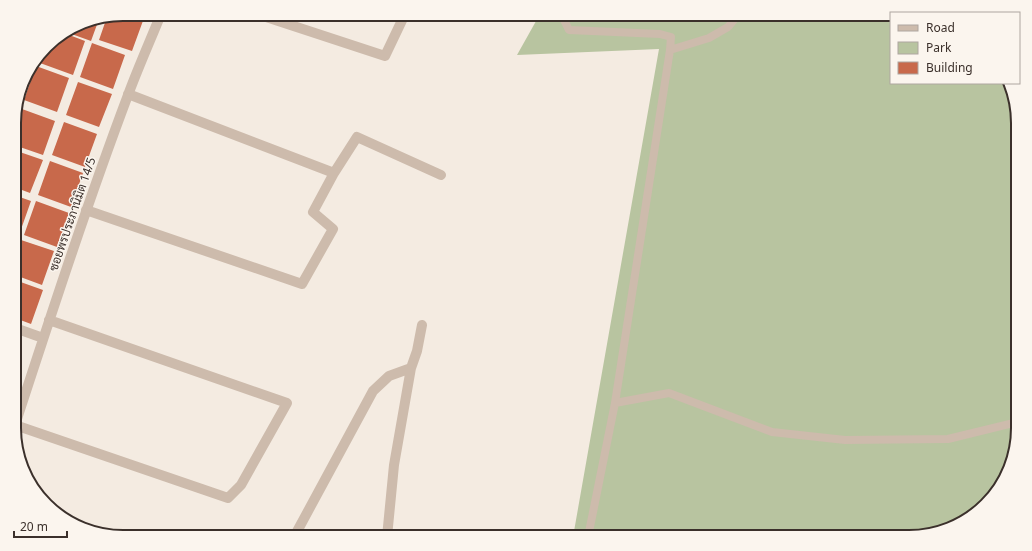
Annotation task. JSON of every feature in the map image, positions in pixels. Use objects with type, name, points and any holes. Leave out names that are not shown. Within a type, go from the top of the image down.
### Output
[{"type":"street","name":"ซอยพรประภานิมิต 14/5","points":[[21,406],[86,210],[128,94],[159,21]]},
{"type":"street","points":[[278,21],[385,56],[402,21]]},
{"type":"street","points":[[128,94],[334,173]]},
{"type":"street","points":[[86,210],[302,284],[334,229],[313,212],[334,173],[357,136],[441,175]]},
{"type":"street","points":[[21,427],[228,498],[242,485],[287,403],[49,320]]},
{"type":"street","points":[[388,530],[394,465],[411,368],[417,351],[422,325]]},
{"type":"street","points":[[21,330],[43,338]]},
{"type":"street","points":[[298,530],[372,391],[389,376],[411,368]]},
{"type":"lane","points":[[564,21],[569,30],[660,34],[671,37],[615,403],[589,530]]},
{"type":"lane","points":[[670,50],[710,38],[728,28],[734,21]]},
{"type":"lane","points":[[615,403],[669,393],[772,432],[845,440],[948,439],[1011,424]]},
{"type":"green space","points":[[536,21],[890,21],[890,84],[1003,84],[1008,96],[1011,123],[1011,435],[1006,461],[1001,473],[986,495],[966,513],[954,520],[942,525],[916,530],[574,530],[659,49],[517,55]]},
{"type":"building","points":[[143,21],[132,51],[99,40],[105,23]]},
{"type":"building","points":[[97,24],[91,41],[73,35],[90,26]]},
{"type":"building","points":[[71,36],[85,41],[73,75],[40,63],[51,51]]},
{"type":"building","points":[[92,43],[125,55],[113,89],[80,77]]},
{"type":"building","points":[[38,67],[69,78],[57,112],[24,100]]},
{"type":"building","points":[[78,82],[112,94],[99,127],[66,115]]},
{"type":"building","points":[[22,109],[55,121],[43,155],[21,147]]},
{"type":"building","points":[[64,122],[97,134],[85,167],[52,155]]},
{"type":"building","points":[[21,152],[43,160],[30,193],[21,190]]},
{"type":"building","points":[[50,161],[83,173],[71,207],[38,195]]},
{"type":"building","points":[[21,197],[31,201],[21,229]]},
{"type":"building","points":[[36,201],[69,213],[57,247],[24,235]]},
{"type":"building","points":[[21,240],[54,251],[42,285],[21,277]]},
{"type":"building","points":[[21,282],[43,290],[31,324],[21,320]]}]
